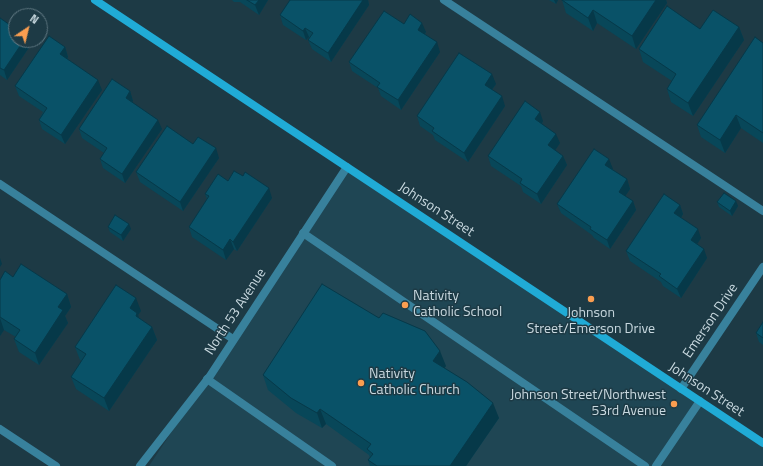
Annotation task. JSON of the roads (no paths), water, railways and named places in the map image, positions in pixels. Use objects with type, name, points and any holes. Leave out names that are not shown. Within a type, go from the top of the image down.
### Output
[{"type":"street","name":"Johnson Street","points":[[95,0],[763,443]]},
{"type":"street","points":[[444,0],[763,211]]},
{"type":"street","name":"North 53 Avenue","points":[[140,466],[206,379],[347,167]]},
{"type":"street","points":[[0,184],[233,339]]},
{"type":"street","points":[[303,234],[645,466]]},
{"type":"street","name":"Emerson Drive","points":[[681,390],[763,267]]},
{"type":"street","points":[[206,379],[332,466]]},
{"type":"street","points":[[656,466],[700,401]]},
{"type":"street","points":[[0,429],[56,466]]},
{"type":"place","name":"Johnson Street/Emerson Drive","points":[[591,299]]},
{"type":"place","name":"Nativity Catholic School","points":[[405,305]]},
{"type":"place","name":"Nativity Catholic Church","points":[[361,383]]},
{"type":"place","name":"Johnson Street/Northwest 53rd Avenue","points":[[674,404]]}]
